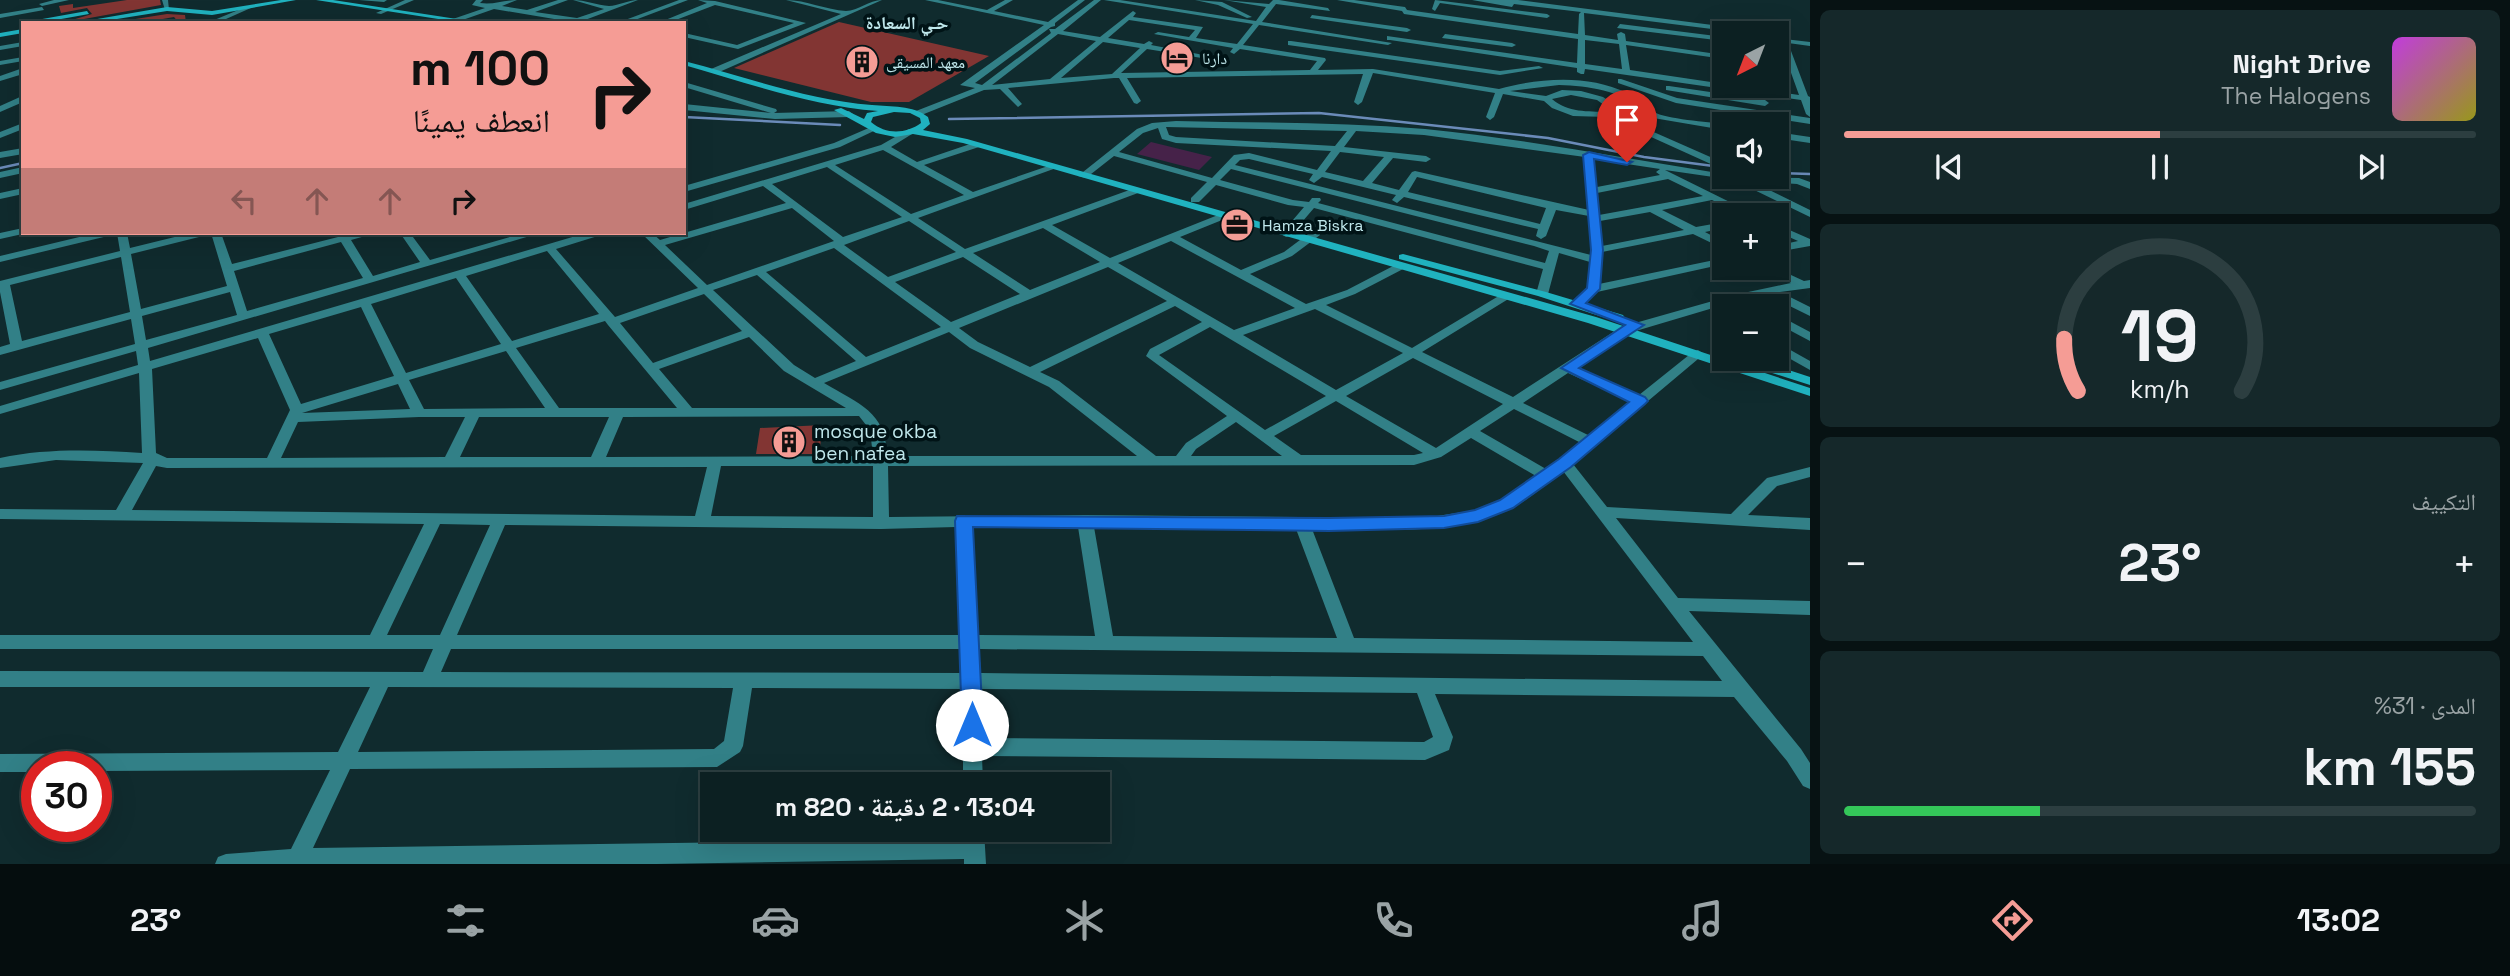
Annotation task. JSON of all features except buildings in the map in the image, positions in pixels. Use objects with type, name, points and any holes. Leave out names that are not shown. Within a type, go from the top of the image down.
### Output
[{"type":"street","points":[[0,8],[66,0]]},
{"type":"street","points":[[86,21],[171,0]]},
{"type":"street","points":[[34,21],[166,3],[213,19],[250,7],[294,0],[452,21]]},
{"type":"street","points":[[319,0],[383,11],[411,0]]},
{"type":"street","points":[[362,0],[384,0]]},
{"type":"street","points":[[480,0],[474,4],[586,21]]},
{"type":"street","points":[[461,21],[514,0]]},
{"type":"street","points":[[525,21],[565,0]]},
{"type":"street","points":[[576,0],[610,8]]},
{"type":"street","points":[[580,19],[633,0]]},
{"type":"street","points":[[624,21],[685,0]]},
{"type":"street","points":[[701,0],[817,26]]},
{"type":"street","points":[[789,0],[847,13]]},
{"type":"street","points":[[714,71],[879,0]]},
{"type":"street","points":[[928,0],[1101,40],[1226,60]]},
{"type":"street","points":[[988,12],[1010,0]]},
{"type":"street","points":[[870,126],[870,115],[899,109],[968,83],[1083,0]]},
{"type":"street","points":[[983,88],[1098,0]]},
{"type":"street","points":[[1107,0],[1541,64]]},
{"type":"street","points":[[1198,0],[1273,3],[1350,13]]},
{"type":"street","points":[[1340,0],[1406,7],[1436,7],[1545,33],[1712,64]]},
{"type":"street","points":[[1475,0],[1547,13],[1582,14],[1619,22],[1712,31]]},
{"type":"street","points":[[1502,0],[1712,27]]},
{"type":"street","points":[[1223,1],[1256,22]]},
{"type":"street","points":[[1344,22],[1357,1]]},
{"type":"street","points":[[666,21],[716,3]]},
{"type":"street","points":[[1215,74],[1273,3]]},
{"type":"street","points":[[0,16],[42,4]]},
{"type":"street","points":[[42,4],[45,19]]},
{"type":"street","points":[[1054,80],[1142,5]]},
{"type":"street","points":[[1358,102],[1371,71],[1382,56],[1406,7]]},
{"type":"street","points":[[1436,7],[1516,24],[1547,13]]},
{"type":"street","points":[[1285,53],[1300,29],[1318,9]]},
{"type":"street","points":[[1545,33],[1547,13]]},
{"type":"street","points":[[1581,94],[1582,14]]},
{"type":"street","points":[[1191,39],[1213,16]]},
{"type":"street","points":[[1311,17],[1415,32]]},
{"type":"street","points":[[1128,18],[1200,29]]},
{"type":"street","points":[[1619,22],[1654,39],[1712,54]]},
{"type":"street","points":[[1619,22],[1624,76]]},
{"type":"street","points":[[0,26],[21,23]]},
{"type":"street","points":[[686,35],[738,47],[801,23]]},
{"type":"street","points":[[1118,76],[1168,24]]},
{"type":"street","points":[[1511,55],[1516,24]]},
{"type":"street","points":[[0,35],[21,32]]},
{"type":"street","points":[[1158,34],[1322,60]]},
{"type":"street","points":[[1438,35],[1512,46]]},
{"type":"street","points":[[1654,39],[1712,46]]},
{"type":"street","points":[[1623,48],[1654,39],[1712,39]]},
{"type":"street","points":[[1291,43],[1502,74],[1541,64]]},
{"type":"street","points":[[1789,44],[1810,44]]},
{"type":"street","points":[[0,48],[20,45],[21,60],[0,63]]},
{"type":"street","points":[[1416,60],[1420,46]]},
{"type":"street","points":[[1789,46],[1810,51]]},
{"type":"street","points":[[1312,72],[1329,49]]},
{"type":"street","points":[[1541,64],[1543,50]]},
{"type":"street","points":[[1488,56],[1511,55],[1581,74],[1632,98],[1653,115]]},
{"type":"street","points":[[1476,87],[1488,56]]},
{"type":"street","points":[[1789,58],[1807,98],[1810,114]]},
{"type":"street","points":[[1789,64],[1793,67]]},
{"type":"street","points":[[686,66],[857,107],[919,113],[927,120],[926,124]]},
{"type":"street","points":[[686,67],[849,114],[890,133],[911,132],[976,145],[1086,173],[1135,191],[1223,216],[1289,230],[1577,304],[1698,354],[1810,392]]},
{"type":"street","points":[[1658,77],[1658,68],[1712,75]]},
{"type":"street","points":[[919,113],[983,88],[1054,80],[1118,76],[1371,71],[1547,99],[1555,106],[1573,113],[1653,115],[1712,125]]},
{"type":"street","points":[[0,79],[21,72]]},
{"type":"street","points":[[1344,72],[1365,84]]},
{"type":"street","points":[[1500,91],[1581,74],[1658,77],[1712,85]]},
{"type":"street","points":[[1118,76],[1137,101]]},
{"type":"street","points":[[1624,76],[1688,91],[1765,103]]},
{"type":"street","points":[[1624,76],[1671,99],[1750,112]]},
{"type":"street","points":[[1686,81],[1690,121]]},
{"type":"street","points":[[968,83],[983,88]]},
{"type":"street","points":[[686,85],[791,116]]},
{"type":"street","points":[[1002,86],[1018,104]]},
{"type":"street","points":[[1789,86],[1801,88]]},
{"type":"street","points":[[1490,117],[1500,91]]},
{"type":"street","points":[[1547,99],[1554,94],[1581,94],[1602,100],[1611,112],[1712,161]]},
{"type":"street","points":[[1789,96],[1807,98]]},
{"type":"street","points":[[1764,98],[1767,112]]},
{"type":"street","points":[[0,109],[21,100]]},
{"type":"street","points":[[686,107],[791,116],[849,114]]},
{"type":"street","points":[[1789,118],[1810,121]]},
{"type":"street","points":[[0,124],[21,126]]},
{"type":"street","points":[[686,206],[884,147],[926,124],[1086,173],[1195,200],[1289,230]]},
{"type":"street","points":[[1086,173],[1135,134],[1161,125],[1354,128],[1434,146],[1589,155],[1712,175]]},
{"type":"street","points":[[1161,125],[1165,137],[1176,140],[1338,149],[1391,155],[1434,146]]},
{"type":"street","points":[[0,135],[21,126]]},
{"type":"street","points":[[686,188],[837,145],[870,126]]},
{"type":"street","points":[[1308,186],[1354,128]]},
{"type":"street","points":[[1789,137],[1810,140]]},
{"type":"street","points":[[916,164],[976,145]]},
{"type":"street","points":[[1391,206],[1434,146]]},
{"type":"street","points":[[884,147],[972,196]]},
{"type":"street","points":[[1112,153],[1549,273]]},
{"type":"street","points":[[1365,185],[1391,155]]},
{"type":"street","points":[[1589,155],[1596,255],[1593,289]]},
{"type":"street","points":[[1195,200],[1237,157],[1247,156],[1365,185],[1404,190],[1546,224]]},
{"type":"street","points":[[828,164],[1029,295]]},
{"type":"street","points":[[1646,165],[1726,203]]},
{"type":"street","points":[[1229,166],[1555,249],[1596,255],[1712,227]]},
{"type":"street","points":[[272,462],[295,414],[402,379],[705,290],[1054,167]]},
{"type":"street","points":[[0,175],[21,170]]},
{"type":"street","points":[[1415,174],[1594,216],[1714,197]]},
{"type":"street","points":[[1592,191],[1669,176]]},
{"type":"street","points":[[765,183],[886,281],[985,351],[1054,384],[1152,460]]},
{"type":"street","points":[[1762,189],[1810,214]]},
{"type":"street","points":[[1289,230],[1323,190]]},
{"type":"street","points":[[0,196],[21,191]]},
{"type":"street","points":[[886,281],[1135,191]]},
{"type":"street","points":[[657,244],[794,204]]},
{"type":"street","points":[[1538,244],[1552,206]]},
{"type":"street","points":[[1651,208],[1712,241]]},
{"type":"street","points":[[1404,233],[1416,213]]},
{"type":"street","points":[[813,383],[1223,216]]},
{"type":"street","points":[[1045,225],[1436,454]]},
{"type":"street","points":[[0,236],[21,231]]},
{"type":"street","points":[[1789,233],[1809,242]]},
{"type":"street","points":[[0,259],[100,235]]},
{"type":"street","points":[[122,235],[142,345],[149,449],[153,459]]},
{"type":"street","points":[[17,346],[2,283],[194,235]]},
{"type":"street","points":[[217,235],[243,316]]},
{"type":"street","points":[[227,269],[343,235],[370,280]]},
{"type":"street","points":[[406,235],[427,264]]},
{"type":"street","points":[[0,386],[528,235]]},
{"type":"street","points":[[0,410],[590,235]]},
{"type":"street","points":[[648,235],[789,368],[863,412],[877,429],[881,460],[881,523]]},
{"type":"street","points":[[1312,236],[1401,266],[1506,296],[1712,349]]},
{"type":"street","points":[[1241,274],[1288,254],[1312,236]]},
{"type":"street","points":[[1172,237],[1241,274],[1414,352],[1591,442]]},
{"type":"street","points":[[1789,246],[1809,242]]},
{"type":"street","points":[[549,247],[688,412]]},
{"type":"street","points":[[1542,294],[1555,249]]},
{"type":"street","points":[[1577,304],[1593,289],[1712,264]]},
{"type":"street","points":[[1232,335],[1365,286],[1401,266]]},
{"type":"street","points":[[758,271],[865,362]]},
{"type":"street","points":[[460,274],[555,413]]},
{"type":"street","points":[[1789,278],[1808,286]]},
{"type":"street","points":[[1759,294],[1808,286]]},
{"type":"street","points":[[0,351],[233,288]]},
{"type":"street","points":[[1770,292],[1810,313]]},
{"type":"street","points":[[1264,436],[1414,352],[1506,296]]},
{"type":"street","points":[[364,302],[418,413]]},
{"type":"street","points":[[1032,372],[1175,302]]},
{"type":"street","points":[[0,463],[37,457],[102,455],[153,459],[167,463],[881,460],[1396,462],[1436,454],[1631,327],[1712,305]]},
{"type":"street","points":[[1211,322],[1154,352],[1152,356],[1299,461]]},
{"type":"street","points":[[1789,325],[1810,337]]},
{"type":"street","points":[[651,368],[750,332]]},
{"type":"street","points":[[262,333],[295,414]]},
{"type":"street","points":[[0,514],[881,523],[1086,521],[1424,524],[1467,518],[1507,504],[1565,463],[1698,354]]},
{"type":"street","points":[[1789,354],[1810,366]]},
{"type":"street","points":[[1568,368],[1640,401]]},
{"type":"street","points":[[1780,371],[1810,381]]},
{"type":"street","points":[[295,414],[863,412]]},
{"type":"street","points":[[451,461],[474,413]]},
{"type":"street","points":[[597,461],[618,413]]},
{"type":"street","points":[[1180,460],[1191,446],[1236,416]]},
{"type":"street","points":[[1471,432],[1547,476]]},
{"type":"street","points":[[121,515],[153,459]]},
{"type":"street","points":[[702,521],[715,461]]},
{"type":"street","points":[[1565,463],[1738,689],[1802,758],[1810,780]]},
{"type":"street","points":[[1734,520],[1772,482],[1810,472]]},
{"type":"street","points":[[1603,512],[1809,525]]},
{"type":"street","points":[[375,642],[435,518]]},
{"type":"street","points":[[429,679],[500,519]]},
{"type":"street","points":[[964,521],[972,681],[973,772]]},
{"type":"street","points":[[1086,521],[1105,643]]},
{"type":"street","points":[[1302,524],[1348,645]]},
{"type":"street","points":[[1673,604],[1810,608]]},
{"type":"street","points":[[0,642],[970,642],[1708,649]]},
{"type":"street","points":[[0,679],[972,681],[1738,689]]},
{"type":"street","points":[[296,861],[383,679]]},
{"type":"street","points":[[0,763],[718,758],[733,746],[744,680]]},
{"type":"street","points":[[972,747],[1425,751],[1442,744],[1443,737],[1423,686]]},
{"type":"street","points":[[226,864],[975,848]]},
{"type":"shaded area","points":[[1151,142],[1212,157],[1199,170],[1137,154]]},
{"type":"waterway","points":[[949,119],[1319,113],[1548,138],[1644,157],[1712,166]]},
{"type":"waterway","points":[[686,117],[840,125]]},
{"type":"waterway","points":[[0,168],[21,163]]},
{"type":"waterway","points":[[1789,173],[1810,174]]},
{"type":"place","name":"دارنا","points":[[1177,58]]},
{"type":"place","name":"معهد المسيقى","points":[[862,62]]},
{"type":"place","name":"Hamza Biskra","points":[[1237,225]]},
{"type":"place","name":"mosque okba ben nafea","points":[[789,442]]},
{"type":"district","name":"حـي السعادة","points":[[907,22]]},
{"type":"route","points":[[972,725],[964,521],[1329,524],[1444,522],[1478,515],[1507,504],[1565,463],[1640,401],[1568,368],[1625,330],[1637,325],[1577,304],[1593,289],[1597,250],[1589,155],[1627,162]]}]
